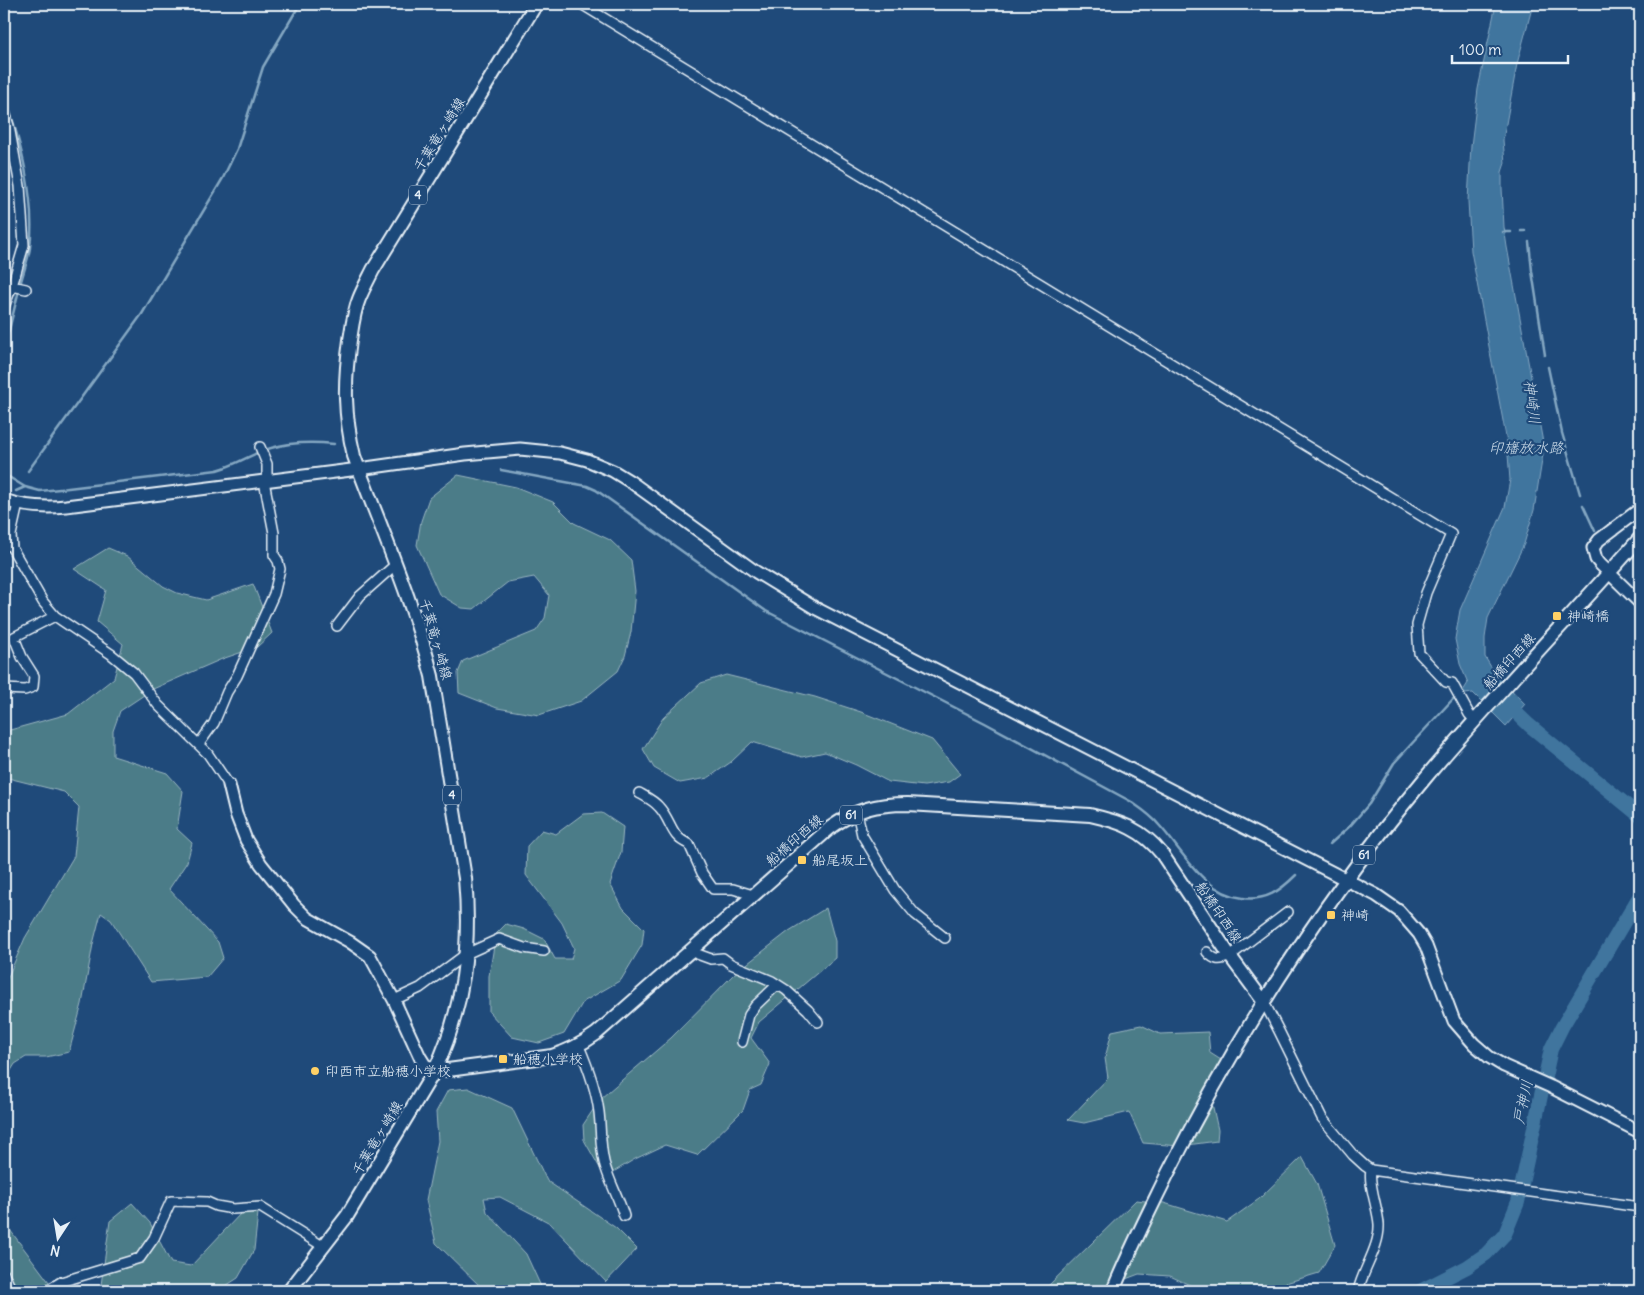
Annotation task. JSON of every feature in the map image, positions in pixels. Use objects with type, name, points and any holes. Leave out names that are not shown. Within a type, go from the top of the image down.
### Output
[{"type":"main road","name":"千葉竜ヶ崎線","points":[[289,1291],[348,1216],[435,1070],[446,1044],[455,1014],[464,975],[466,954],[467,905],[465,878],[438,709],[424,644],[396,564],[359,469],[350,437],[345,404],[346,364],[351,334],[359,300],[382,255],[536,4]]},
{"type":"main road","name":"船橋印西線","points":[[1113,1291],[1155,1199],[1188,1133],[1264,1002],[1346,880],[1410,797],[1476,719],[1640,538]]},
{"type":"main road","name":"船橋印西線","points":[[435,1070],[448,1070],[552,1056],[579,1046],[830,828],[857,812],[880,805],[908,804],[1090,815],[1126,825],[1153,844],[1162,854],[1230,956],[1264,1002]]},
{"type":"street","points":[[581,4],[1451,534],[1421,607],[1418,642],[1420,653],[1446,682],[1452,684],[1469,714],[1476,719]]},
{"type":"street","points":[[4,110],[9,126],[20,186],[24,245],[4,307]]},
{"type":"street","points":[[12,286],[26,289]]},
{"type":"street","points":[[199,744],[214,723],[227,692],[237,676],[274,594],[280,569],[274,555],[274,533],[266,481],[267,464],[260,447]]},
{"type":"street","points":[[4,500],[40,507],[60,506],[465,454],[520,449],[560,453],[600,465],[632,482],[748,566],[815,608],[1386,902],[1399,911],[1426,946],[1454,1021],[1474,1044],[1489,1057],[1504,1066],[1551,1087],[1640,1132]]},
{"type":"street","points":[[18,504],[11,535],[12,548],[43,602],[55,616],[111,654],[134,674],[158,705],[208,754],[229,785],[236,814],[246,840],[261,864],[307,918],[350,942],[370,956],[394,1000],[420,1057],[425,1065],[435,1070]]},
{"type":"street","points":[[1639,599],[1608,573],[1596,559],[1593,548],[1599,540],[1640,509]]},
{"type":"street","points":[[337,626],[360,596],[396,564]]},
{"type":"street","points":[[4,690],[25,690],[33,687],[34,676],[22,657],[14,637],[55,616]]},
{"type":"street","points":[[639,793],[660,807],[674,834],[689,844],[702,873],[713,889],[734,889],[753,896]]},
{"type":"street","points":[[857,812],[862,835],[895,890],[915,914],[945,938]]},
{"type":"street","points":[[1208,952],[1214,959],[1218,960],[1230,956],[1288,912]]},
{"type":"street","points":[[394,1000],[420,988],[466,954],[499,938],[524,948],[544,951]]},
{"type":"street","points":[[689,951],[711,959],[723,958],[731,964],[777,985],[786,990],[818,1022]]},
{"type":"street","points":[[742,1042],[749,1014],[777,985]]},
{"type":"street","points":[[1264,1002],[1322,1118],[1353,1155],[1371,1170],[1640,1207]]},
{"type":"street","points":[[579,1046],[596,1094],[605,1164],[624,1216]]},
{"type":"street","points":[[1358,1291],[1378,1236],[1378,1214],[1371,1181],[1371,1170]]},
{"type":"street","points":[[46,1291],[61,1282],[140,1258],[154,1238],[171,1202],[207,1202],[232,1209],[260,1207],[324,1247]]},
{"type":"street","points":[[4,1274],[12,1291]]},
{"type":"green space","points":[[458,475],[516,487],[553,502],[574,523],[610,540],[631,560],[635,591],[631,632],[625,656],[618,671],[581,701],[539,715],[497,708],[459,693],[458,673],[463,661],[536,631],[545,618],[549,595],[534,577],[508,582],[474,609],[462,608],[439,594],[417,545],[421,521],[429,498]]},
{"type":"green space","points":[[108,548],[127,556],[163,586],[177,593],[206,600],[253,584],[272,633],[257,647],[222,659],[153,689],[120,711],[113,731],[113,756],[167,773],[183,791],[177,829],[192,843],[187,862],[169,889],[218,942],[223,958],[207,977],[151,982],[111,920],[101,913],[82,1004],[69,1052],[46,1057],[26,1057],[15,1064],[4,1079],[4,986],[25,938],[74,856],[79,807],[64,792],[4,777],[4,741],[10,730],[68,714],[114,678],[123,644],[97,622],[106,590],[74,569]]},
{"type":"green space","points":[[726,675],[815,697],[861,712],[932,740],[960,774],[949,782],[924,786],[889,782],[825,752],[802,757],[752,742],[731,762],[708,778],[680,783],[654,768],[643,749],[663,718],[701,683]]},
{"type":"green space","points":[[602,813],[623,827],[621,852],[610,884],[623,908],[644,929],[642,945],[621,980],[583,1002],[564,1034],[539,1043],[512,1037],[489,1012],[489,976],[496,934],[506,924],[524,929],[544,939],[555,959],[571,959],[574,948],[562,923],[526,875],[527,846],[542,830],[556,834],[583,814]]},
{"type":"green space","points":[[826,908],[835,941],[835,958],[759,1022],[751,1038],[770,1064],[761,1085],[750,1090],[743,1110],[697,1155],[665,1145],[635,1159],[605,1177],[584,1140],[583,1125],[601,1098],[671,1038],[734,974],[789,931]]},
{"type":"green space","points":[[1141,1025],[1160,1034],[1208,1032],[1210,1053],[1232,1067],[1212,1103],[1218,1130],[1217,1141],[1180,1146],[1143,1143],[1129,1112],[1084,1123],[1068,1120],[1108,1078],[1105,1058],[1112,1031]]},
{"type":"green space","points":[[468,1088],[512,1108],[547,1181],[616,1228],[637,1249],[606,1282],[550,1223],[500,1197],[484,1198],[487,1212],[526,1254],[543,1291],[485,1291],[436,1243],[426,1200],[438,1141],[436,1112],[448,1090]]},
{"type":"green space","points":[[1302,1157],[1317,1184],[1335,1245],[1319,1273],[1279,1285],[1247,1291],[1203,1291],[1170,1276],[1139,1274],[1094,1291],[1040,1291],[1048,1286],[1136,1200],[1164,1203],[1227,1222],[1259,1199]]},
{"type":"green space","points":[[132,1203],[150,1223],[171,1263],[191,1266],[242,1212],[258,1213],[254,1250],[238,1278],[218,1291],[93,1291],[101,1285],[110,1221]]},
{"type":"green space","points":[[4,1222],[49,1282],[67,1291],[4,1291]]},
{"type":"water","name":"印旛放水路","points":[[1496,4],[1533,4],[1517,64],[1503,140],[1505,163],[1502,172],[1502,188],[1507,247],[1544,448],[1534,510],[1524,544],[1488,618],[1485,638],[1485,657],[1494,672],[1525,704],[1506,726],[1473,693],[1465,694],[1463,691],[1468,683],[1460,664],[1455,639],[1460,610],[1505,507],[1510,480],[1507,442],[1471,251],[1468,201],[1471,146],[1478,89]]},
{"type":"waterway","points":[[28,471],[142,314],[223,178],[237,149],[263,67],[300,4]]},
{"type":"waterway","points":[[4,93],[21,150],[31,209],[30,248],[20,285]]},
{"type":"waterway","points":[[1503,232],[1511,232]]},
{"type":"waterway","points":[[1529,242],[1545,355]]},
{"type":"waterway","points":[[4,350],[19,290]]},
{"type":"waterway","points":[[1548,367],[1562,433],[1580,494]]},
{"type":"waterway","points":[[4,474],[25,487],[40,491],[217,470],[264,450],[279,446],[302,443],[334,444]]},
{"type":"waterway","points":[[501,470],[587,486],[596,490],[766,611],[985,723],[1130,801],[1156,821],[1195,870],[1217,889],[1229,895],[1251,899],[1259,898],[1272,894],[1296,875]]},
{"type":"waterway","points":[[16,491],[25,487]]},
{"type":"waterway","points":[[1583,505],[1595,531]]},
{"type":"waterway","points":[[1330,844],[1350,826],[1369,804],[1394,763],[1453,699]]},
{"type":"waterway","name":"神崎川","points":[[1503,700],[1529,725],[1640,816]]},
{"type":"waterway","name":"戸神川","points":[[1420,1291],[1467,1267],[1486,1254],[1505,1234],[1518,1202],[1551,1049],[1640,895]]},
{"type":"place","name":"神崎橋","points":[[1557,616]]},
{"type":"place","name":"船尾坂上","points":[[802,860]]},
{"type":"place","name":"神崎","points":[[1331,915]]},
{"type":"place","name":"船穂小学校","points":[[503,1059]]},
{"type":"place","name":"印西市立船穂小学校","points":[[315,1071]]}]
